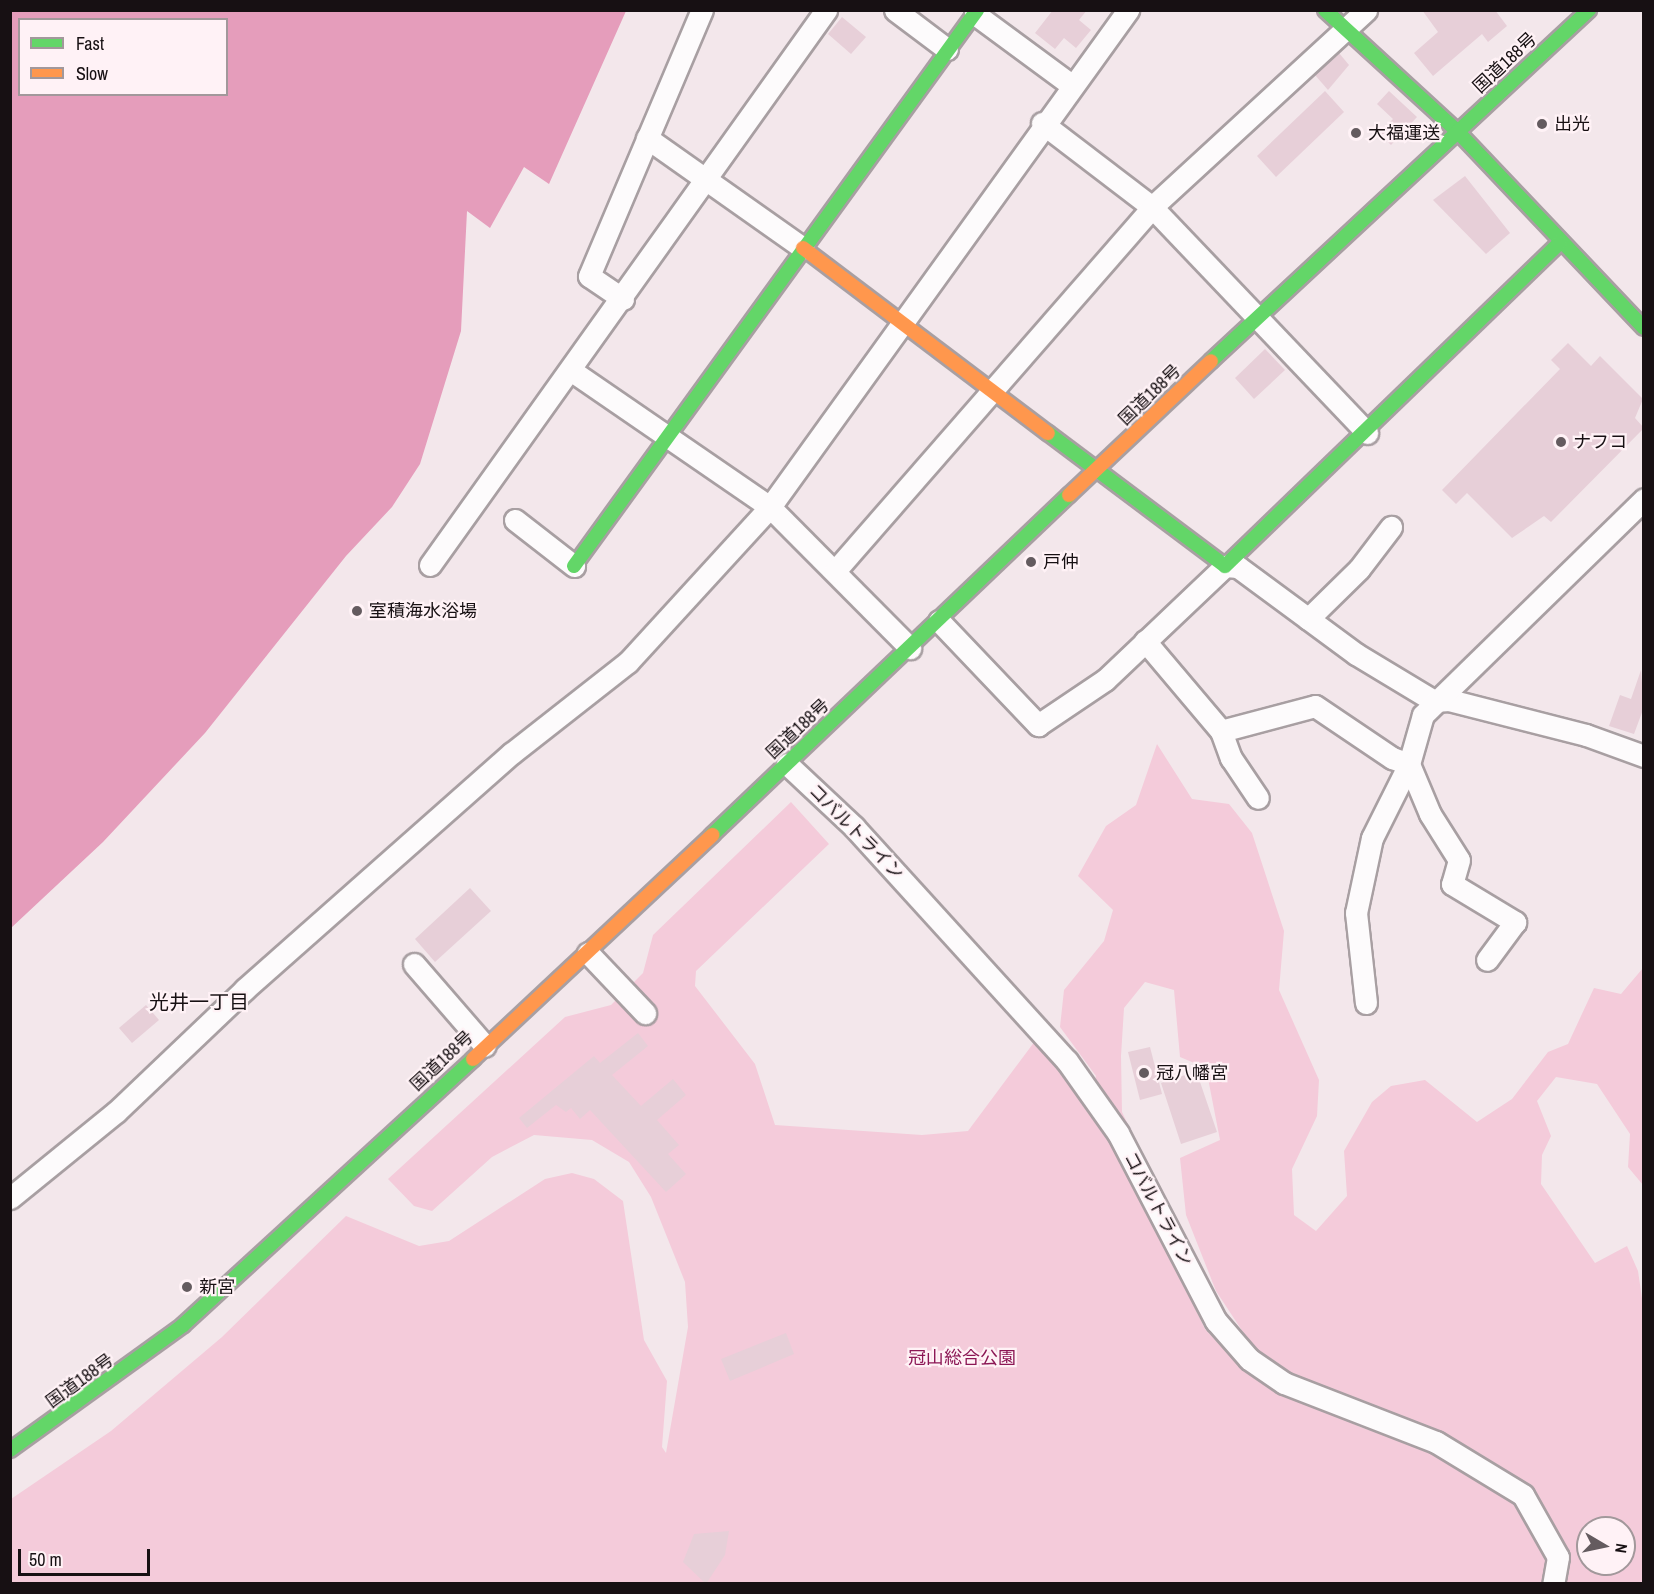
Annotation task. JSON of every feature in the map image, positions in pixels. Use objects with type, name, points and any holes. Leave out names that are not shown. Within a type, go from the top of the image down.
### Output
[{"type":"main road","points":[[1325,10],[1458,132],[1560,243],[1641,318]]},
{"type":"main road","name":"国道188号","points":[[10,1450],[183,1325],[588,953],[1099,472],[1170,399],[1262,320],[1589,10]]},
{"type":"main road","points":[[574,566],[976,12]]},
{"type":"main road","points":[[803,248],[1225,566],[1366,433],[1560,243]]},
{"type":"street","points":[[623,299],[588,276],[702,10]]},
{"type":"street","points":[[430,565],[572,371],[826,10]]},
{"type":"street","points":[[895,10],[947,49]]},
{"type":"street","points":[[10,1198],[116,1113],[245,988],[512,753],[628,662],[770,507],[1070,84],[1128,10]]},
{"type":"street","points":[[835,571],[990,390],[1152,207],[1366,10]]},
{"type":"street","points":[[976,12],[1070,84]]},
{"type":"street","points":[[1042,123],[1152,207],[1262,320],[1366,433]]},
{"type":"street","points":[[647,138],[803,248]]},
{"type":"street","points":[[572,371],[669,435],[770,507],[910,648]]},
{"type":"street","points":[[1366,1003],[1356,914],[1372,838],[1409,764],[1423,715],[1434,701],[1644,499]]},
{"type":"street","points":[[515,520],[574,566]]},
{"type":"street","points":[[1308,619],[1359,570],[1391,527]]},
{"type":"street","points":[[939,621],[1038,724],[1105,680],[1225,566],[1238,567],[1308,619],[1434,701],[1449,700],[1586,735],[1644,756]]},
{"type":"street","points":[[1145,641],[1221,731],[1231,758],[1258,798]]},
{"type":"street","points":[[1221,731],[1315,706],[1392,758],[1409,764],[1430,814],[1459,860],[1452,884],[1515,922],[1487,960]]},
{"type":"street","name":"コバルトライン","points":[[787,764],[862,835],[1067,1061],[1118,1133],[1216,1321],[1249,1359],[1284,1383],[1436,1442],[1523,1495],[1558,1557],[1553,1584]]},
{"type":"street","points":[[588,953],[645,1013]]},
{"type":"street","points":[[414,963],[485,1046]]},
{"type":"green space","name":"冠山総合公園","points":[[1157,744],[1192,799],[1229,804],[1252,833],[1284,931],[1279,990],[1319,1080],[1317,1116],[1292,1169],[1294,1215],[1316,1231],[1347,1196],[1344,1151],[1372,1102],[1391,1086],[1425,1080],[1477,1122],[1512,1099],[1548,1052],[1568,1044],[1594,988],[1621,994],[1643,968],[1643,1185],[1628,1167],[1630,1134],[1597,1084],[1556,1077],[1537,1101],[1551,1136],[1542,1155],[1541,1184],[1595,1263],[1627,1246],[1638,1271],[1644,1312],[1643,1583],[11,1584],[11,1499],[111,1431],[222,1337],[346,1216],[419,1246],[449,1241],[545,1179],[572,1173],[594,1179],[623,1201],[644,1340],[667,1381],[662,1447],[666,1453],[688,1327],[685,1282],[651,1197],[629,1162],[592,1140],[534,1135],[492,1157],[432,1211],[414,1206],[388,1179],[565,1017],[611,1005],[643,973],[653,935],[791,802],[829,844],[696,971],[695,986],[755,1064],[775,1125],[922,1135],[968,1131],[1035,1041],[1088,1103],[1096,1076],[1060,1027],[1064,990],[1104,941],[1113,910],[1078,876],[1106,826],[1136,805]],"holes":[[[1145,982],[1174,990],[1180,1057],[1206,1068],[1220,1140],[1180,1158],[1186,1215],[1216,1291],[1266,1367],[1433,1450],[1360,1427],[1279,1388],[1235,1361],[1205,1329],[1135,1184],[1140,1150],[1122,1112],[1121,1056],[1124,1008]]]},
{"type":"shaded area","points":[[11,10],[626,11],[549,184],[524,167],[490,228],[467,211],[461,331],[420,464],[392,507],[346,556],[205,733],[103,842],[11,928]]},
{"type":"building","points":[[1053,10],[1087,10],[1079,20],[1091,30],[1076,48],[1064,38],[1055,49],[1035,33]]},
{"type":"building","points":[[1422,10],[1495,10],[1507,26],[1488,42],[1482,34],[1433,76],[1414,53],[1438,32]]},
{"type":"building","points":[[842,17],[866,37],[851,54],[828,34]]},
{"type":"building","points":[[1339,53],[1349,65],[1328,90],[1315,75]]},
{"type":"building","points":[[1325,91],[1344,112],[1276,177],[1257,156]]},
{"type":"building","points":[[1389,91],[1417,117],[1391,145],[1379,133],[1393,119],[1377,104]]},
{"type":"building","points":[[1465,176],[1510,233],[1486,254],[1433,200]]},
{"type":"building","points":[[1568,343],[1591,366],[1600,356],[1643,399],[1635,418],[1644,428],[1551,522],[1544,516],[1512,538],[1467,493],[1456,504],[1442,490],[1560,369],[1551,360]]},
{"type":"building","points":[[1265,349],[1285,370],[1254,399],[1235,378]]},
{"type":"building","points":[[1641,670],[1644,707],[1634,734],[1609,726],[1620,695],[1631,699]]},
{"type":"building","points":[[470,888],[491,911],[435,962],[415,939]]},
{"type":"building","points":[[146,1005],[159,1020],[132,1043],[119,1028]]},
{"type":"building","points":[[638,1033],[648,1046],[612,1075],[641,1106],[673,1079],[686,1095],[657,1120],[679,1145],[668,1154],[686,1174],[666,1192],[590,1110],[580,1119],[571,1108],[566,1112],[556,1105],[527,1128],[519,1118],[594,1056],[600,1063]]},
{"type":"building","points":[[1150,1047],[1162,1094],[1140,1100],[1128,1052]]},
{"type":"building","points":[[1188,1074],[1190,1082],[1199,1079],[1217,1132],[1181,1144],[1161,1083]]},
{"type":"building","points":[[786,1333],[794,1354],[730,1381],[721,1359]]},
{"type":"building","points":[[729,1531],[725,1555],[706,1584],[683,1562],[694,1534]]},
{"type":"traffic: fast","points":[[574,566],[977,10]]},
{"type":"traffic: fast","points":[[1325,10],[1458,132],[1644,328]]},
{"type":"traffic: fast","points":[[1211,361],[1589,10]]},
{"type":"traffic: fast","points":[[1048,433],[1225,566],[1560,243]]},
{"type":"traffic: fast","points":[[712,835],[1069,495]]},
{"type":"traffic: fast","points":[[10,1450],[183,1325],[473,1059]]},
{"type":"traffic: slow","points":[[803,248],[1048,433]]},
{"type":"traffic: slow","points":[[1069,495],[1211,361]]},
{"type":"traffic: slow","points":[[473,1059],[712,835]]},
{"type":"place","name":"出光","points":[[1542,124]]},
{"type":"place","name":"大福運送","points":[[1356,133]]},
{"type":"place","name":"ナフコ","points":[[1561,442]]},
{"type":"place","name":"戸仲","points":[[1031,562]]},
{"type":"place","name":"室積海水浴場","points":[[357,611]]},
{"type":"place","name":"冠八幡宮","points":[[1144,1073]]},
{"type":"place","name":"新宮","points":[[187,1287]]},
{"type":"district","name":"光井一丁目","points":[[199,1001]]}]
